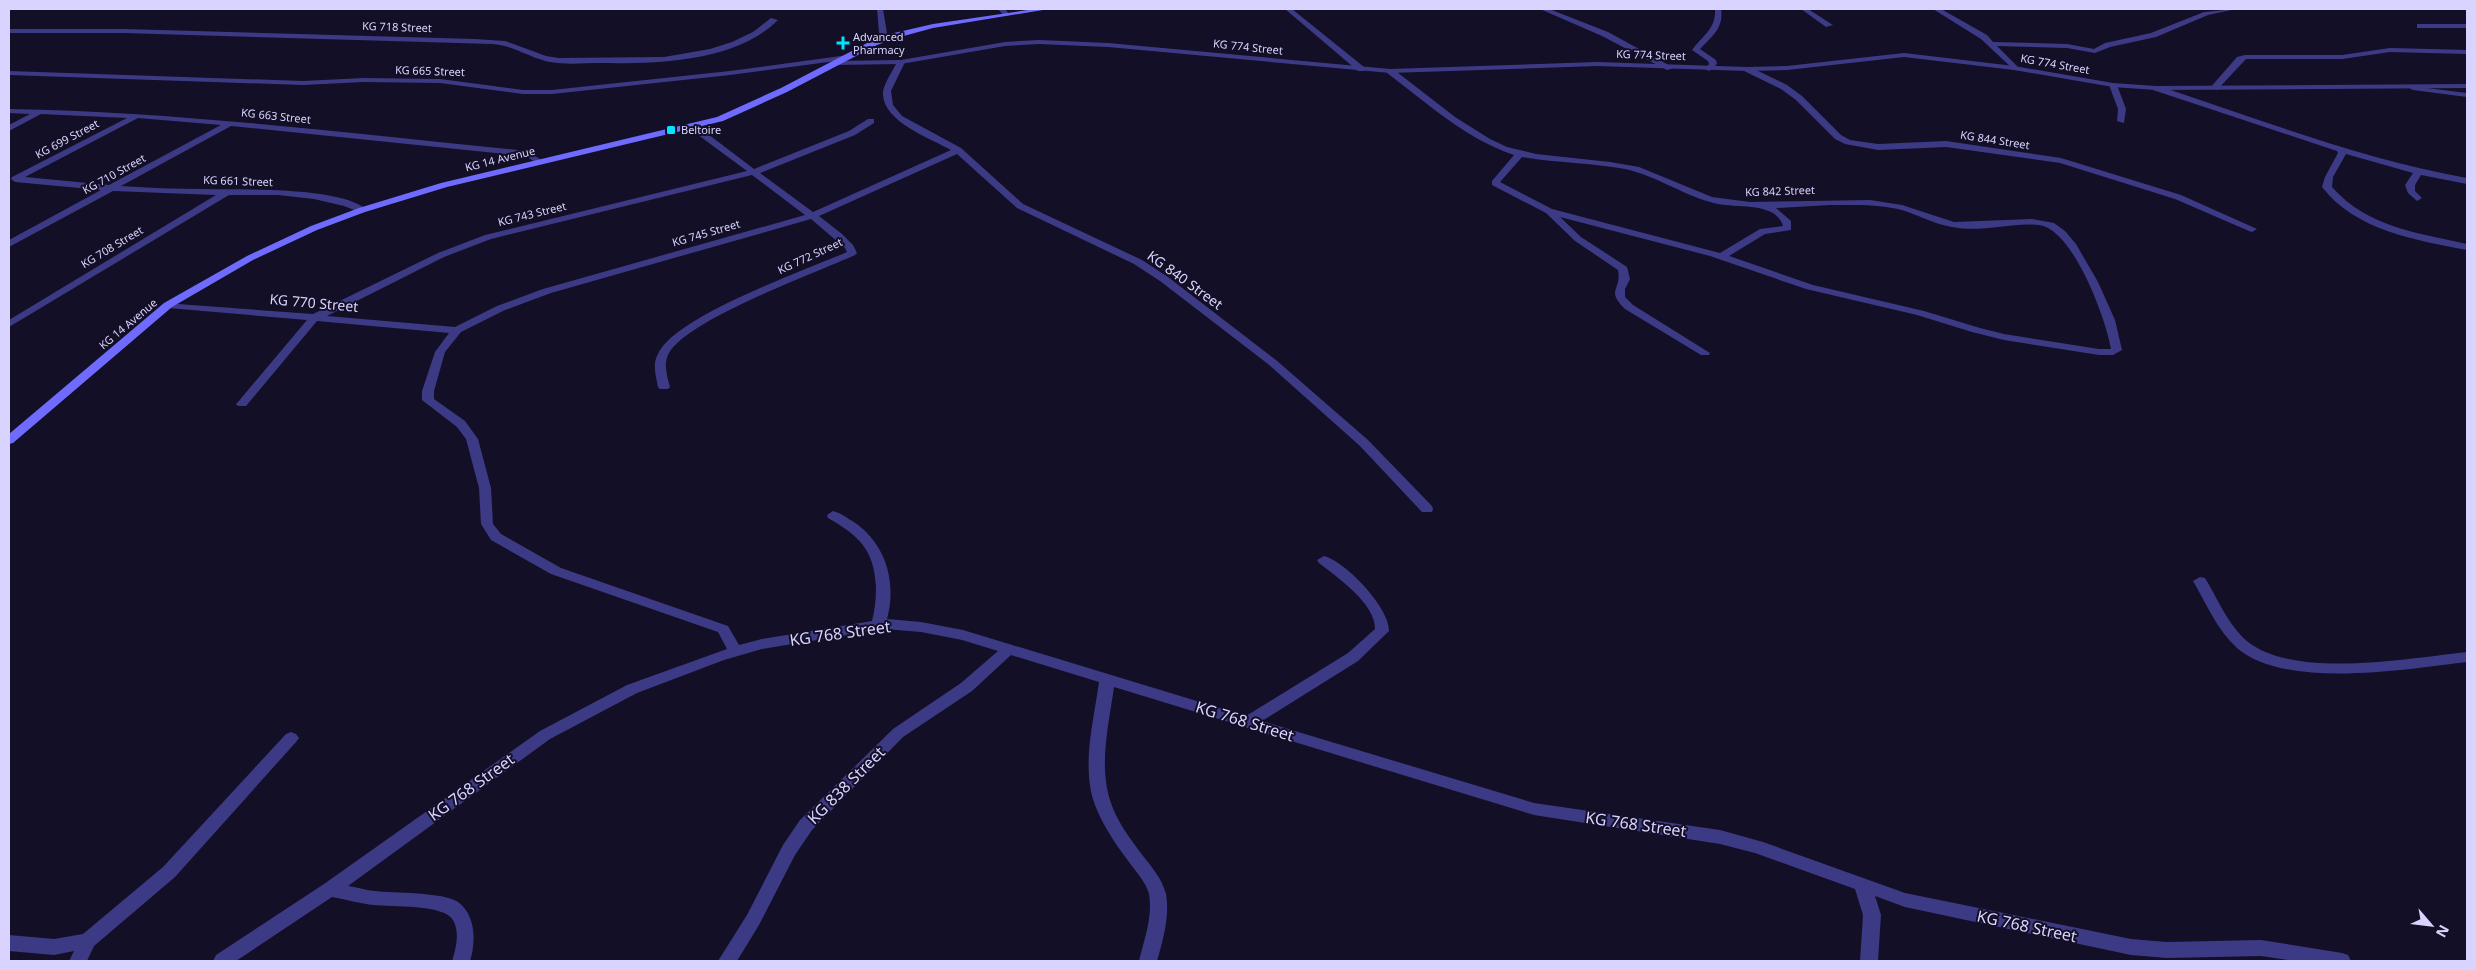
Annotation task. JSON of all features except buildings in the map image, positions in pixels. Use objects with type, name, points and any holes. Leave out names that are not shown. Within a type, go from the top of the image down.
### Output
[{"type":"main road","name":"KG 14 Avenue","points":[[9,440],[168,305],[272,247],[362,210],[444,185],[539,161],[694,127],[750,107],[874,43],[933,26],[1003,12],[1046,9]]},
{"type":"street","points":[[874,43],[883,33],[880,9]]},
{"type":"street","points":[[1288,9],[1361,69]]},
{"type":"street","points":[[1543,9],[1605,34],[1670,68]]},
{"type":"street","points":[[1709,69],[1713,64],[1712,60],[1696,50],[1715,32],[1720,20],[1718,9]]},
{"type":"street","points":[[1804,9],[1829,26]]},
{"type":"street","points":[[1936,9],[1974,31],[1991,44],[2014,68]]},
{"type":"street","points":[[1991,44],[2067,46],[2095,51],[2108,45],[2153,35],[2206,13],[2233,9]]},
{"type":"street","name":"KG 718 Street","points":[[9,31],[124,31],[475,41],[507,44],[526,53],[547,59],[613,61],[668,58],[709,50],[748,37],[774,20]]},
{"type":"street","points":[[2420,26],[2467,26]]},
{"type":"street","name":"KG 774 Street","points":[[834,63],[901,62],[1005,44],[1039,42],[1108,45],[1390,71],[1597,64],[1709,69],[1787,68],[1904,55],[2014,68],[2113,85],[2156,88],[2413,88],[2467,86]]},
{"type":"street","points":[[2214,88],[2240,59],[2245,57],[2342,57],[2390,50],[2467,52]]},
{"type":"street","name":"KG 665 Street","points":[[9,73],[303,83],[364,80],[440,81],[522,92],[552,92],[730,73],[848,57]]},
{"type":"street","name":"KG 840 Street","points":[[901,62],[887,91],[889,105],[898,118],[958,150],[1020,206],[1138,262],[1164,279],[1272,362],[1364,443],[1427,509]]},
{"type":"street","name":"KG 844 Street","points":[[1747,69],[1799,98],[1838,136],[1848,142],[1878,147],[1946,144],[2068,163],[2178,197],[2252,229]]},
{"type":"street","name":"KG 842 Street","points":[[1390,71],[1467,129],[1520,154],[1629,167],[1651,174],[1682,190],[1711,199],[1729,203],[1767,204],[1856,201],[1905,208],[1955,225],[2041,222],[2051,225],[2060,231],[2093,279],[2116,336],[2117,350],[2113,352],[2004,338],[1912,311],[1810,287],[1720,257]]},
{"type":"street","points":[[2113,85],[2120,103],[2122,121]]},
{"type":"street","points":[[2156,88],[2340,149],[2418,172],[2467,181]]},
{"type":"street","points":[[2413,88],[2467,95]]},
{"type":"street","name":"KG 663 Street","points":[[9,111],[136,116],[230,123],[527,154],[539,161]]},
{"type":"street","points":[[9,128],[40,112]]},
{"type":"street","name":"KG 699 Street","points":[[12,181],[136,116]]},
{"type":"street","name":"KG 743 Street","points":[[242,404],[314,318],[432,259],[468,244],[754,172],[852,133],[871,121]]},
{"type":"street","name":"KG 710 Street","points":[[9,244],[230,123]]},
{"type":"street","name":"KG 772 Street","points":[[664,386],[660,359],[666,348],[689,330],[715,314],[852,253],[850,246],[694,127]]},
{"type":"street","points":[[2340,149],[2342,153],[2329,177],[2327,187],[2334,197],[2348,209],[2375,224],[2467,247]]},
{"type":"street","name":"KG 745 Street","points":[[457,330],[501,308],[547,291],[812,216],[958,150]]},
{"type":"street","points":[[1520,154],[1494,183],[1549,211],[1720,257],[1763,231],[1788,228],[1786,221],[1767,204]]},
{"type":"street","points":[[2417,198],[2411,192],[2410,185],[2418,172]]},
{"type":"street","name":"KG 661 Street","points":[[12,181],[111,189],[251,191],[303,196],[350,204],[362,210]]},
{"type":"street","name":"KG 708 Street","points":[[9,324],[228,192]]},
{"type":"street","points":[[1549,211],[1578,239],[1623,270],[1626,279],[1620,289],[1620,298],[1630,307],[1705,353]]},
{"type":"street","name":"KG 770 Street","points":[[168,305],[457,330]]},
{"type":"street","points":[[457,330],[440,352],[428,391],[428,400],[461,424],[472,438],[484,488],[487,524],[496,537],[556,571],[723,629],[736,652]]},
{"type":"street","points":[[833,515],[862,535],[874,547],[879,557],[883,573],[883,602],[876,626]]},
{"type":"street","points":[[1249,722],[1353,657],[1382,631],[1384,623],[1363,593],[1324,560]]},
{"type":"street","points":[[2200,581],[2243,646],[2262,657],[2296,667],[2326,669],[2467,656]]},
{"type":"street","name":"KG 768 Street","points":[[222,961],[330,889],[545,735],[632,689],[670,673],[736,652],[781,641],[876,626],[921,627],[964,635],[1473,792],[1534,809],[1720,837],[1757,847],[1905,900],[2131,947],[2167,950],[2261,948],[2342,961]]},
{"type":"street","name":"KG 838 Street","points":[[727,961],[753,920],[789,850],[806,825],[898,733],[914,719],[960,692],[988,669],[1008,648]]},
{"type":"street","points":[[1107,680],[1098,752],[1098,784],[1105,806],[1118,834],[1147,873],[1156,891],[1158,913],[1148,961]]},
{"type":"street","points":[[78,961],[88,941],[169,872],[291,738]]},
{"type":"street","points":[[1862,886],[1872,915],[1869,961]]},
{"type":"street","points":[[330,889],[373,898],[415,900],[451,906],[462,917],[466,946],[461,961]]},
{"type":"street","points":[[9,944],[54,947],[88,941]]},
{"type":"place","name":"Advanced Pharmacy","points":[[843,43]]},
{"type":"place","name":"Beltoire","points":[[671,130]]}]
